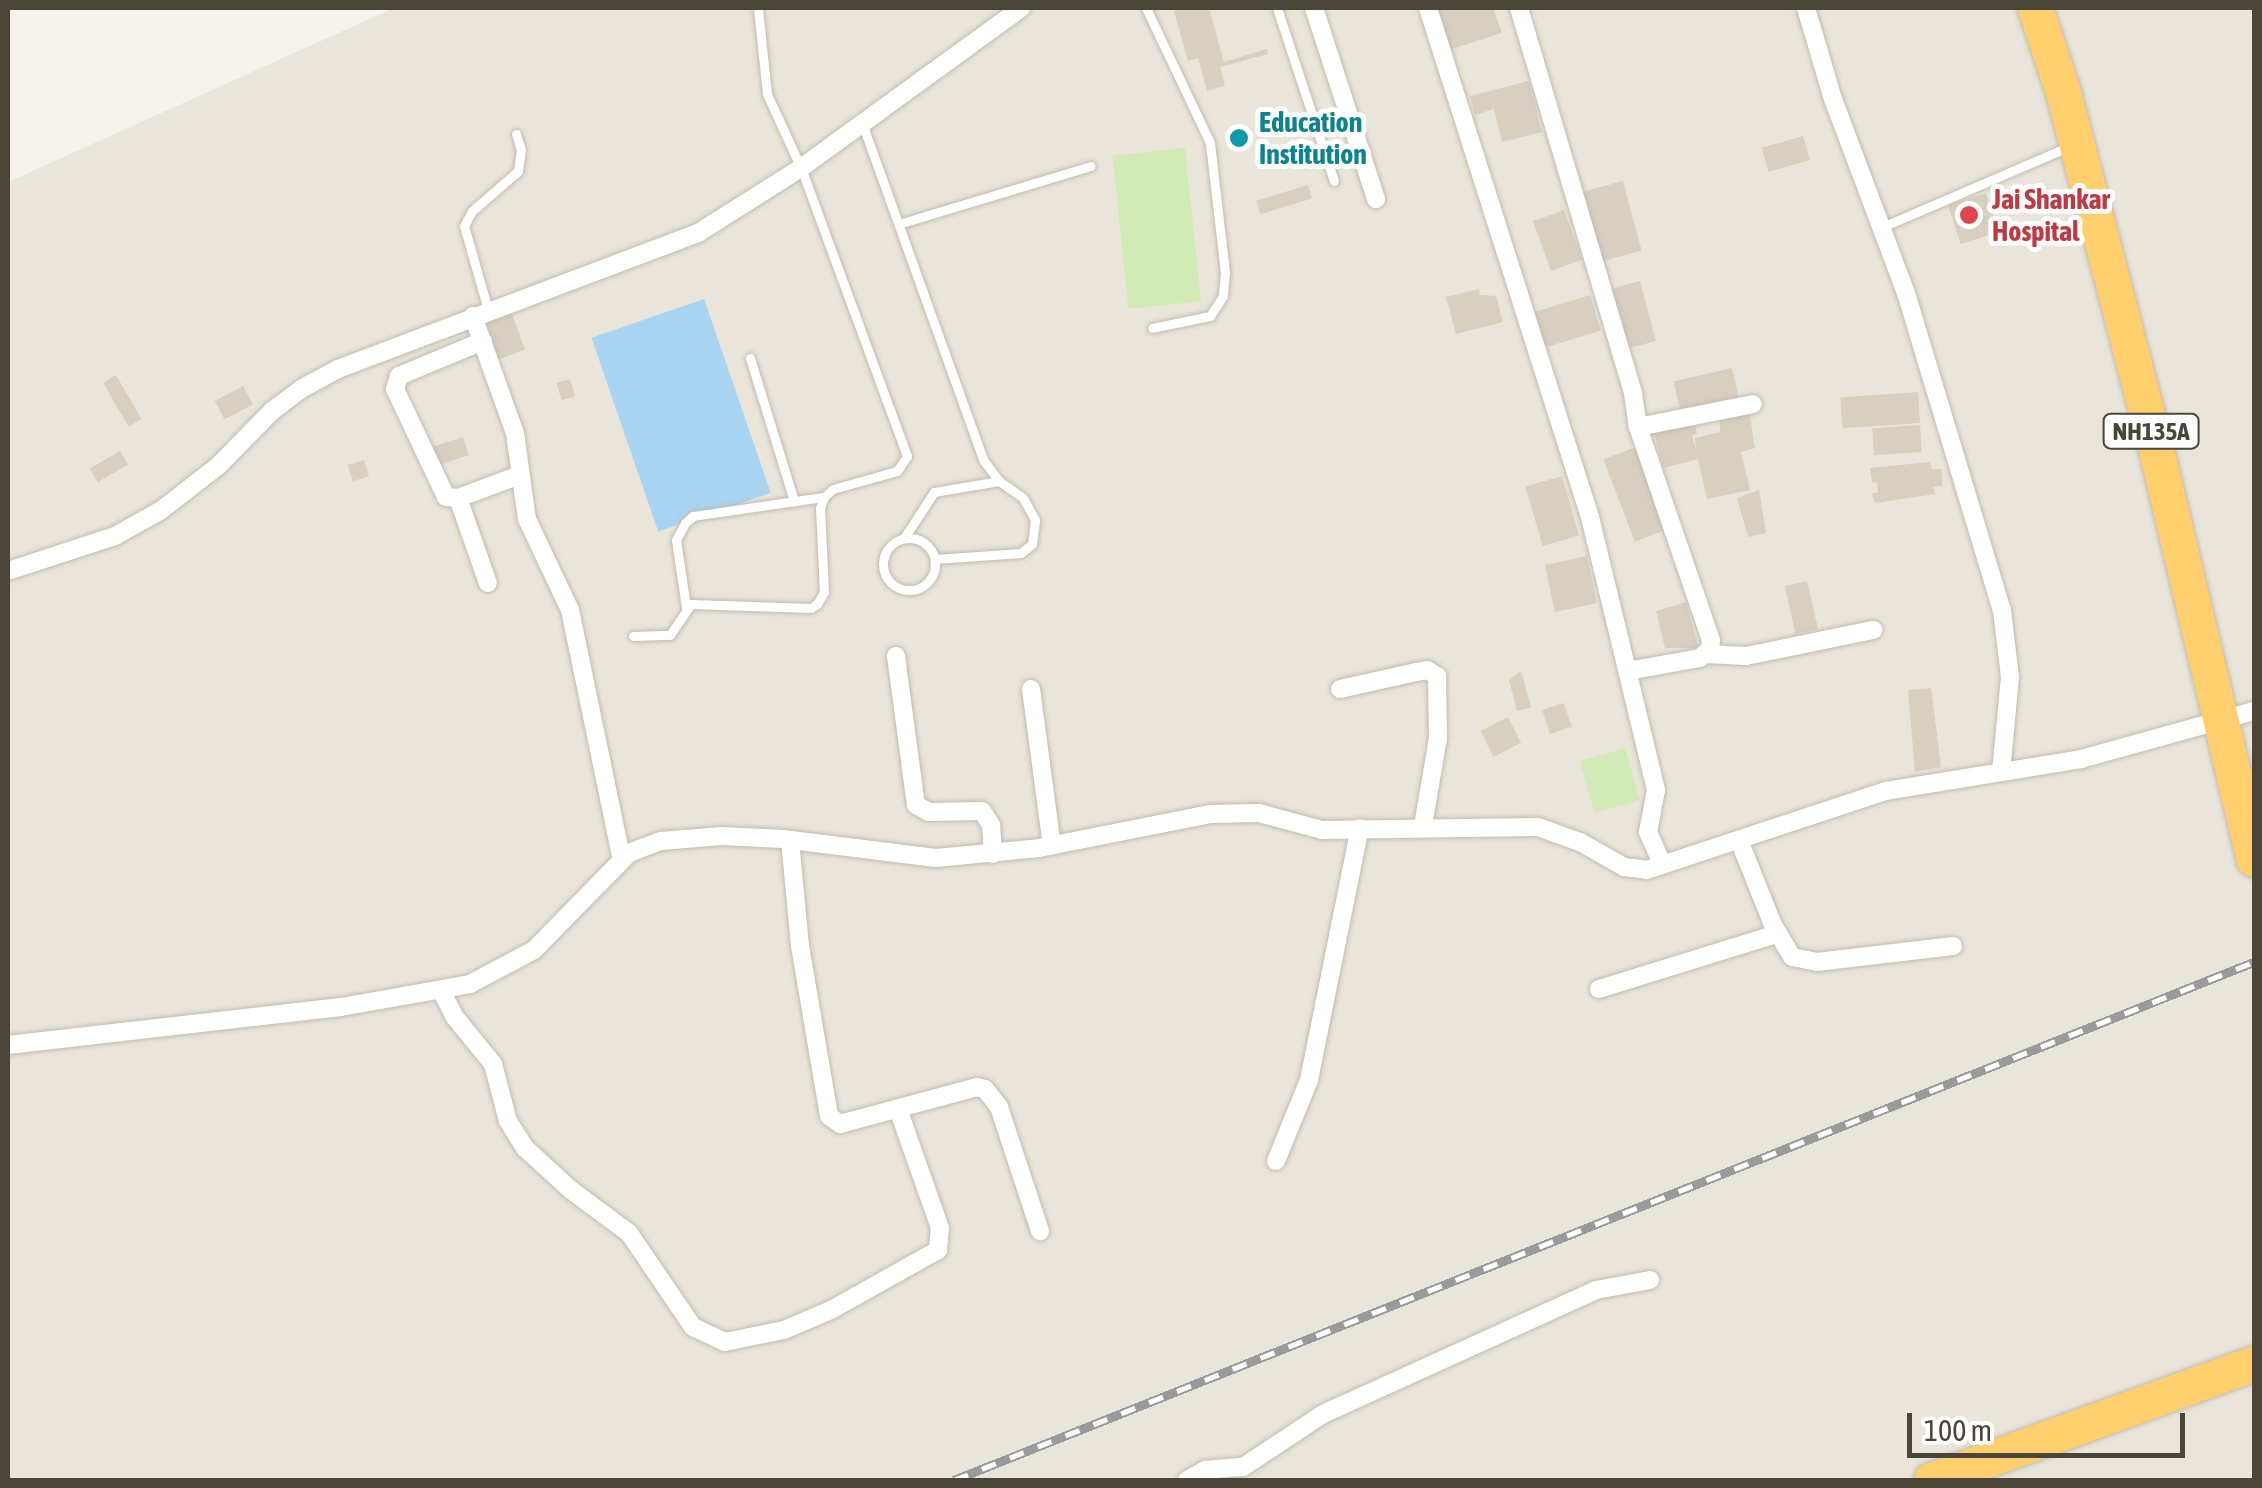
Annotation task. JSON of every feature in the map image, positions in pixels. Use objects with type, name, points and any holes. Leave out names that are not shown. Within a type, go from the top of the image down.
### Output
[{"type":"highway","name":"NH135A","points":[[2035,8],[2077,144],[2254,859]]},
{"type":"highway","points":[[1931,1480],[2254,1362]]},
{"type":"highway","points":[[1996,1480],[2254,1386]]},
{"type":"street","points":[[8,572],[116,536],[160,512],[190,491],[300,388],[379,351],[698,234],[801,168],[1021,8]]},
{"type":"street","points":[[1314,8],[1376,200]]},
{"type":"street","points":[[1428,8],[1590,517],[1656,790],[1648,832],[1663,865]]},
{"type":"street","points":[[1519,8],[1633,393],[1638,427],[1711,640],[1706,654]]},
{"type":"street","points":[[1806,8],[1833,99],[1882,228],[2002,610],[2010,676],[2001,772]]},
{"type":"street","points":[[480,313],[483,341],[512,423],[527,519],[570,610],[622,860]]},
{"type":"street","points":[[483,341],[399,376],[394,383],[442,494],[458,498],[520,474]]},
{"type":"street","points":[[1638,427],[1753,404]]},
{"type":"street","points":[[458,498],[488,583]]},
{"type":"street","points":[[1628,672],[1688,662],[1706,654],[1746,656],[1873,630]]},
{"type":"street","points":[[896,656],[916,805],[928,812],[982,811],[990,825],[994,854]]},
{"type":"street","points":[[1340,689],[1426,670],[1436,676],[1438,738],[1423,826]]},
{"type":"street","points":[[1031,689],[1052,846]]},
{"type":"street","points":[[8,1045],[342,1007],[441,990],[490,976],[534,950],[622,860],[644,845],[661,841],[722,836],[790,840],[936,858],[1052,846],[1238,812],[1259,813],[1306,828],[1538,827],[1570,837],[1624,866],[1647,870],[1886,790],[2081,759],[2254,711]]},
{"type":"street","points":[[1276,1162],[1309,1080],[1360,828]]},
{"type":"street","points":[[790,840],[800,946],[829,1116],[840,1124],[977,1087],[985,1090],[999,1107],[1040,1230]]},
{"type":"street","points":[[1738,840],[1777,934],[1792,957],[1817,962],[1953,946]]},
{"type":"street","points":[[1599,989],[1777,934]]},
{"type":"street","points":[[441,990],[454,1016],[493,1064],[508,1121],[525,1148],[571,1190],[628,1232],[694,1327],[725,1342],[784,1330],[831,1310],[938,1250],[940,1228],[898,1109]]},
{"type":"street","points":[[1187,1480],[1205,1470],[1243,1468],[1323,1414],[1596,1290],[1650,1280]]},
{"type":"lane","points":[[686,606],[696,603],[811,608],[818,604],[824,592],[820,508],[824,497],[833,489],[897,472],[907,456],[801,168],[766,94],[758,8]]},
{"type":"lane","points":[[1146,8],[1210,143],[1224,272],[1223,296],[1210,316],[1152,328]]},
{"type":"lane","points":[[1277,8],[1334,181]]},
{"type":"lane","points":[[862,123],[902,223],[984,461],[1030,508],[1034,520],[1032,544],[1020,553],[935,559]]},
{"type":"lane","points":[[480,313],[464,226],[472,211],[518,171],[522,159],[516,134]]},
{"type":"lane","points":[[1882,228],[2077,144]]},
{"type":"lane","points":[[902,223],[1091,166]]},
{"type":"lane","points":[[750,358],[794,501]]},
{"type":"lane","points":[[904,538],[927,544],[935,559],[932,576],[920,587],[896,586],[885,573],[884,556],[894,542],[904,538],[934,492],[1000,480]]},
{"type":"lane","points":[[632,636],[670,635],[686,606],[676,540],[685,522],[693,516],[824,497]]},
{"type":"shaded area","points":[[394,8],[2254,8],[2254,1480],[8,1480],[8,182]]},
{"type":"green space","points":[[1185,148],[1201,301],[1128,309],[1112,156]]},
{"type":"green space","points":[[1625,748],[1640,800],[1595,813],[1580,761]]},
{"type":"water","points":[[704,299],[771,493],[658,532],[591,338]]},
{"type":"building","name":"Education Institution","points":[[1173,8],[1209,8],[1224,62],[1267,49],[1268,54],[1220,67],[1225,86],[1207,91],[1198,58],[1188,61]]},
{"type":"building","points":[[1493,8],[1502,33],[1442,52],[1429,11]]},
{"type":"building","points":[[1529,81],[1542,132],[1502,142],[1494,109],[1475,115],[1470,96]]},
{"type":"building","points":[[1803,136],[1810,160],[1769,172],[1762,148]]},
{"type":"building","points":[[1623,181],[1642,251],[1602,261],[1583,192]]},
{"type":"building","points":[[1308,185],[1312,198],[1260,214],[1256,201]]},
{"type":"building","points":[[1986,193],[1999,232],[1961,244],[1948,205]]},
{"type":"building","points":[[1564,210],[1582,260],[1551,271],[1533,221]]},
{"type":"building","points":[[1640,281],[1656,341],[1625,349],[1609,289]]},
{"type":"building","points":[[1479,289],[1480,295],[1496,296],[1503,322],[1456,334],[1446,297]]},
{"type":"building","points":[[1590,295],[1601,330],[1537,350],[1526,315]]},
{"type":"building","points":[[511,311],[525,350],[496,360],[482,322]]},
{"type":"building","points":[[1732,368],[1740,403],[1682,417],[1674,381]]},
{"type":"building","points":[[116,375],[142,419],[129,427],[103,383]]},
{"type":"building","points":[[570,379],[575,396],[562,400],[557,383]]},
{"type":"building","points":[[243,386],[253,405],[225,420],[215,401]]},
{"type":"building","points":[[1918,392],[1920,423],[1842,428],[1840,397]]},
{"type":"building","points":[[1749,410],[1755,448],[1741,452],[1750,490],[1707,499],[1698,459],[1663,468],[1653,429],[1693,418],[1696,450],[1695,438],[1720,432],[1720,416]]},
{"type":"building","points":[[1920,425],[1922,452],[1874,455],[1872,428]]},
{"type":"building","points":[[463,437],[469,455],[435,466],[429,448]]},
{"type":"building","points":[[1636,447],[1668,529],[1635,542],[1603,460]]},
{"type":"building","points":[[120,451],[128,465],[98,482],[90,468]]},
{"type":"building","points":[[364,460],[369,476],[353,481],[348,465]]},
{"type":"building","points":[[1930,462],[1932,469],[1942,469],[1942,486],[1933,487],[1935,494],[1875,503],[1872,494],[1878,492],[1877,483],[1872,482],[1870,468]]},
{"type":"building","points":[[1562,476],[1579,536],[1543,546],[1525,486]]},
{"type":"building","points":[[1759,490],[1766,533],[1748,537],[1737,498]]},
{"type":"building","points":[[1587,556],[1597,603],[1555,612],[1545,565]]},
{"type":"building","points":[[1807,581],[1818,629],[1796,634],[1785,586]]},
{"type":"building","points":[[1686,602],[1699,648],[1665,648],[1656,611]]},
{"type":"building","points":[[1521,671],[1531,707],[1517,711],[1509,680]]},
{"type":"building","points":[[1931,688],[1941,767],[1915,772],[1908,690]]},
{"type":"building","points":[[1564,703],[1572,727],[1550,734],[1542,710]]},
{"type":"building","points":[[1508,717],[1521,743],[1494,757],[1480,731]]},
{"type":"railway","points":[[954,1480],[2254,962]]},
{"type":"place","name":"Education Institution","points":[[1239,138]]},
{"type":"place","name":"Jai Shankar Hospital","points":[[1969,215]]}]
